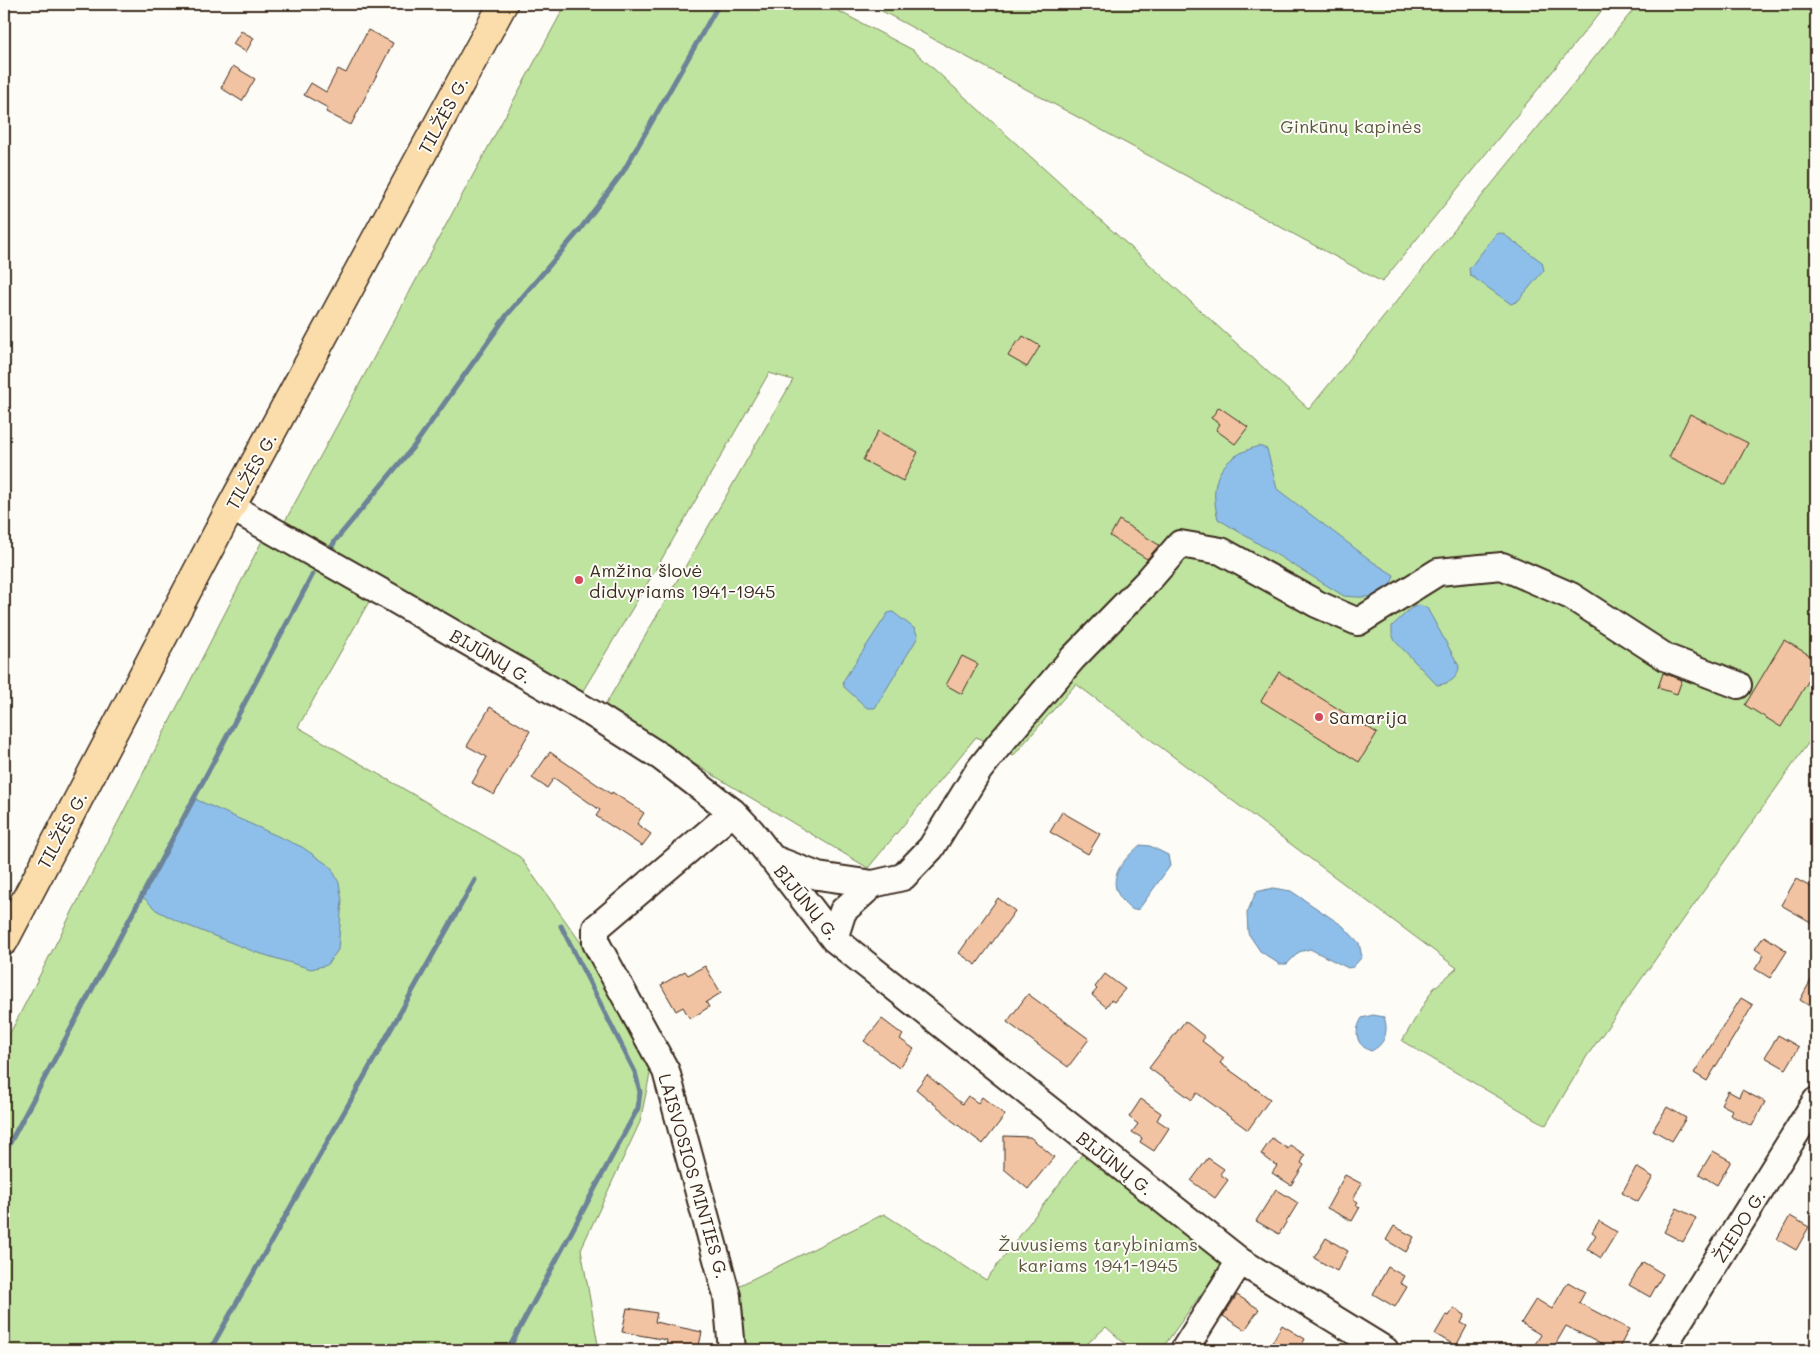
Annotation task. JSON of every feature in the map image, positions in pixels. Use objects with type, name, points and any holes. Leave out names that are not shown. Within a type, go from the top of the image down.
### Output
[{"type":"highway","name":"TILŽĖS G.","points":[[4,941],[231,508],[503,4]]},
{"type":"street","name":"BIJŪNŲ G.","points":[[231,508],[593,714],[661,757],[733,812],[751,832],[834,939],[1240,1261],[1385,1350]]},
{"type":"street","points":[[771,858],[818,876],[873,884],[903,877],[931,848],[979,770],[998,746],[1072,659],[1147,582],[1180,544],[1221,551],[1316,604],[1358,622],[1438,572],[1502,566],[1571,596],[1667,658],[1738,685]]},
{"type":"street","name":"LAISVOSIOS MINTIES G.","points":[[732,1350],[727,1296],[666,1071],[596,943],[596,928],[733,812]]},
{"type":"street","points":[[834,939],[843,911],[873,884]]},
{"type":"street","name":"ŽIEDO G.","points":[[1661,1350],[1816,1101]]},
{"type":"street","points":[[1184,1350],[1240,1261]]},
{"type":"green space","points":[[566,4],[825,4],[913,50],[1309,409],[1638,4],[1805,4],[1816,11],[1816,732],[1587,1056],[1546,1125],[1402,1041],[1433,989],[1457,968],[1076,684],[1013,756],[998,746],[976,737],[868,868],[603,709],[793,380],[769,373],[581,694],[284,523]]},
{"type":"green space","name":"Ginkūnų kapinės","points":[[869,4],[1607,4],[1382,282]]},
{"type":"green space","points":[[265,535],[371,598],[298,727],[520,857],[606,978],[651,1069],[640,1122],[581,1249],[599,1350],[4,1350],[4,1045]]},
{"type":"green space","name":"Žuvusiems tarybiniams kariams 1941-1945","points":[[1085,1150],[1224,1262],[1161,1350],[1132,1350],[1106,1327],[1080,1350],[741,1350],[738,1286],[884,1214],[986,1280]]},
{"type":"water","points":[[1502,233],[1542,262],[1544,270],[1518,301],[1511,304],[1470,275],[1469,269],[1496,234]]},
{"type":"water","points":[[1259,446],[1267,449],[1277,489],[1373,562],[1394,575],[1387,589],[1375,596],[1344,596],[1218,519],[1215,493],[1216,482],[1220,472],[1235,457]]},
{"type":"water","points":[[1419,605],[1427,608],[1459,666],[1459,671],[1455,677],[1445,683],[1437,685],[1395,641],[1392,634],[1392,626],[1411,608]]},
{"type":"water","points":[[893,612],[915,629],[918,637],[875,708],[867,708],[844,687],[843,681],[888,613]]},
{"type":"water","points":[[195,799],[302,847],[331,867],[339,883],[342,901],[338,950],[327,965],[311,969],[255,952],[181,923],[156,910],[141,895]]},
{"type":"water","points":[[1140,845],[1150,846],[1168,855],[1170,866],[1139,909],[1133,910],[1123,901],[1115,885],[1119,869],[1124,861]]},
{"type":"water","points":[[1273,888],[1291,891],[1343,926],[1359,943],[1362,957],[1353,967],[1348,968],[1310,949],[1299,952],[1287,964],[1279,964],[1260,951],[1248,933],[1247,913],[1256,892]]},
{"type":"water","points":[[1373,1015],[1384,1017],[1386,1032],[1380,1045],[1371,1051],[1362,1045],[1357,1033],[1362,1018]]},
{"type":"building","points":[[368,30],[393,43],[351,125],[326,112],[328,108],[304,95],[311,83],[326,92],[338,69],[346,73]]},
{"type":"building","points":[[241,31],[254,38],[246,52],[233,44]]},
{"type":"building","points":[[233,66],[255,79],[242,101],[221,88]]},
{"type":"building","points":[[1023,336],[1040,346],[1027,367],[1008,356],[1017,341],[1019,342]]},
{"type":"building","points":[[1219,407],[1248,427],[1235,444],[1216,430],[1220,424],[1211,418]]},
{"type":"building","points":[[1690,414],[1748,443],[1726,485],[1669,457]]},
{"type":"building","points":[[878,431],[918,452],[903,481],[863,460]]},
{"type":"building","points":[[1119,520],[1159,545],[1147,559],[1110,536]]},
{"type":"building","points":[[1784,640],[1816,659],[1816,668],[1781,727],[1745,705]]},
{"type":"building","points":[[962,656],[978,664],[962,694],[946,685]]},
{"type":"building","name":"Samarija","points":[[1279,672],[1377,733],[1359,762],[1261,701]]},
{"type":"building","points":[[1663,673],[1682,680],[1677,694],[1658,688]]},
{"type":"building","points":[[490,707],[530,731],[494,795],[472,783],[487,757],[467,746]]},
{"type":"building","points":[[550,752],[611,794],[612,792],[644,813],[637,824],[651,834],[642,846],[596,816],[600,810],[554,778],[547,788],[532,778]]},
{"type":"building","points":[[1062,812],[1100,834],[1088,854],[1050,832]]},
{"type":"building","points":[[1796,879],[1816,890],[1816,925],[1781,905]]},
{"type":"building","points":[[998,898],[1015,911],[976,965],[959,953]]},
{"type":"building","points":[[1764,936],[1787,951],[1770,978],[1755,969],[1764,955],[1755,949]]},
{"type":"building","points":[[705,966],[721,993],[706,1002],[709,1007],[690,1019],[683,1007],[676,1011],[661,985],[685,971],[688,975]]},
{"type":"building","points":[[1816,971],[1816,1010],[1800,1000]]},
{"type":"building","points":[[1105,974],[1125,989],[1114,1002],[1111,1000],[1106,1007],[1092,995],[1097,989],[1095,987]]},
{"type":"building","points":[[1028,994],[1089,1039],[1068,1067],[1007,1022]]},
{"type":"building","points":[[1741,998],[1753,1005],[1707,1081],[1694,1073]]},
{"type":"building","points":[[882,1019],[903,1035],[900,1039],[914,1049],[899,1068],[864,1041]]},
{"type":"building","points":[[1185,1021],[1205,1037],[1202,1041],[1224,1058],[1220,1063],[1270,1099],[1248,1130],[1197,1093],[1192,1100],[1149,1068]]},
{"type":"building","points":[[1778,1035],[1799,1047],[1786,1069],[1765,1057]]},
{"type":"building","points":[[927,1075],[962,1104],[968,1096],[978,1103],[982,1097],[1005,1115],[983,1144],[950,1119],[916,1089]]},
{"type":"building","points":[[1742,1090],[1765,1102],[1752,1126],[1730,1115],[1732,1110],[1721,1104],[1728,1091],[1739,1097]]},
{"type":"building","points":[[1141,1099],[1161,1113],[1157,1120],[1169,1128],[1154,1151],[1140,1142],[1142,1138],[1132,1132],[1138,1124],[1129,1117]]},
{"type":"building","points":[[1667,1107],[1686,1118],[1672,1141],[1653,1130]]},
{"type":"building","points":[[1004,1136],[1030,1137],[1054,1157],[1028,1189],[1004,1169]]},
{"type":"building","points":[[1272,1138],[1288,1149],[1290,1145],[1305,1155],[1301,1163],[1304,1165],[1291,1185],[1272,1173],[1277,1166],[1261,1154]]},
{"type":"building","points":[[1713,1151],[1731,1161],[1717,1185],[1699,1174]]},
{"type":"building","points":[[1208,1158],[1224,1169],[1220,1174],[1228,1180],[1215,1198],[1191,1181]]},
{"type":"building","points":[[1636,1167],[1653,1177],[1638,1202],[1622,1193]]},
{"type":"building","points":[[1345,1175],[1362,1184],[1353,1199],[1358,1202],[1356,1205],[1360,1207],[1352,1221],[1327,1208]]},
{"type":"building","points":[[1276,1189],[1298,1203],[1279,1234],[1256,1221]]},
{"type":"building","points":[[1677,1208],[1696,1218],[1683,1242],[1664,1232]]},
{"type":"building","points":[[1790,1216],[1809,1227],[1796,1250],[1777,1239]]},
{"type":"building","points":[[1599,1221],[1617,1232],[1601,1258],[1587,1249],[1596,1235],[1592,1232]]},
{"type":"building","points":[[1394,1226],[1414,1237],[1406,1252],[1386,1240]]},
{"type":"building","points":[[1326,1238],[1348,1251],[1337,1271],[1314,1258]]},
{"type":"building","points":[[1643,1262],[1663,1274],[1650,1297],[1629,1285]]},
{"type":"building","points":[[1388,1267],[1404,1276],[1400,1283],[1407,1287],[1395,1307],[1373,1294]]},
{"type":"building","points":[[1568,1282],[1585,1292],[1579,1303],[1629,1329],[1618,1350],[1612,1350],[1566,1326],[1552,1350],[1531,1350],[1541,1335],[1521,1323],[1536,1299],[1552,1309]]},
{"type":"building","points":[[1237,1295],[1259,1309],[1245,1330],[1223,1316]]},
{"type":"building","points":[[627,1308],[657,1313],[655,1322],[702,1332],[698,1350],[665,1350],[667,1340],[622,1332]]},
{"type":"building","points":[[1454,1308],[1465,1315],[1461,1323],[1467,1326],[1456,1346],[1435,1334],[1446,1315],[1449,1316]]},
{"type":"building","points":[[1282,1325],[1305,1339],[1299,1350],[1277,1350],[1270,1346]]},
{"type":"waterway","points":[[329,552],[335,541],[414,446],[507,315],[578,232],[623,172],[719,4]]},
{"type":"waterway","points":[[4,1154],[313,574]]},
{"type":"waterway","points":[[210,1350],[475,880]]},
{"type":"waterway","points":[[508,1350],[638,1108],[640,1092],[635,1072],[561,926]]},
{"type":"place","name":"Amžina šlovė didvyriams 1941-1945","points":[[579,580]]},
{"type":"place","name":"Samarija","points":[[1319,717]]}]
